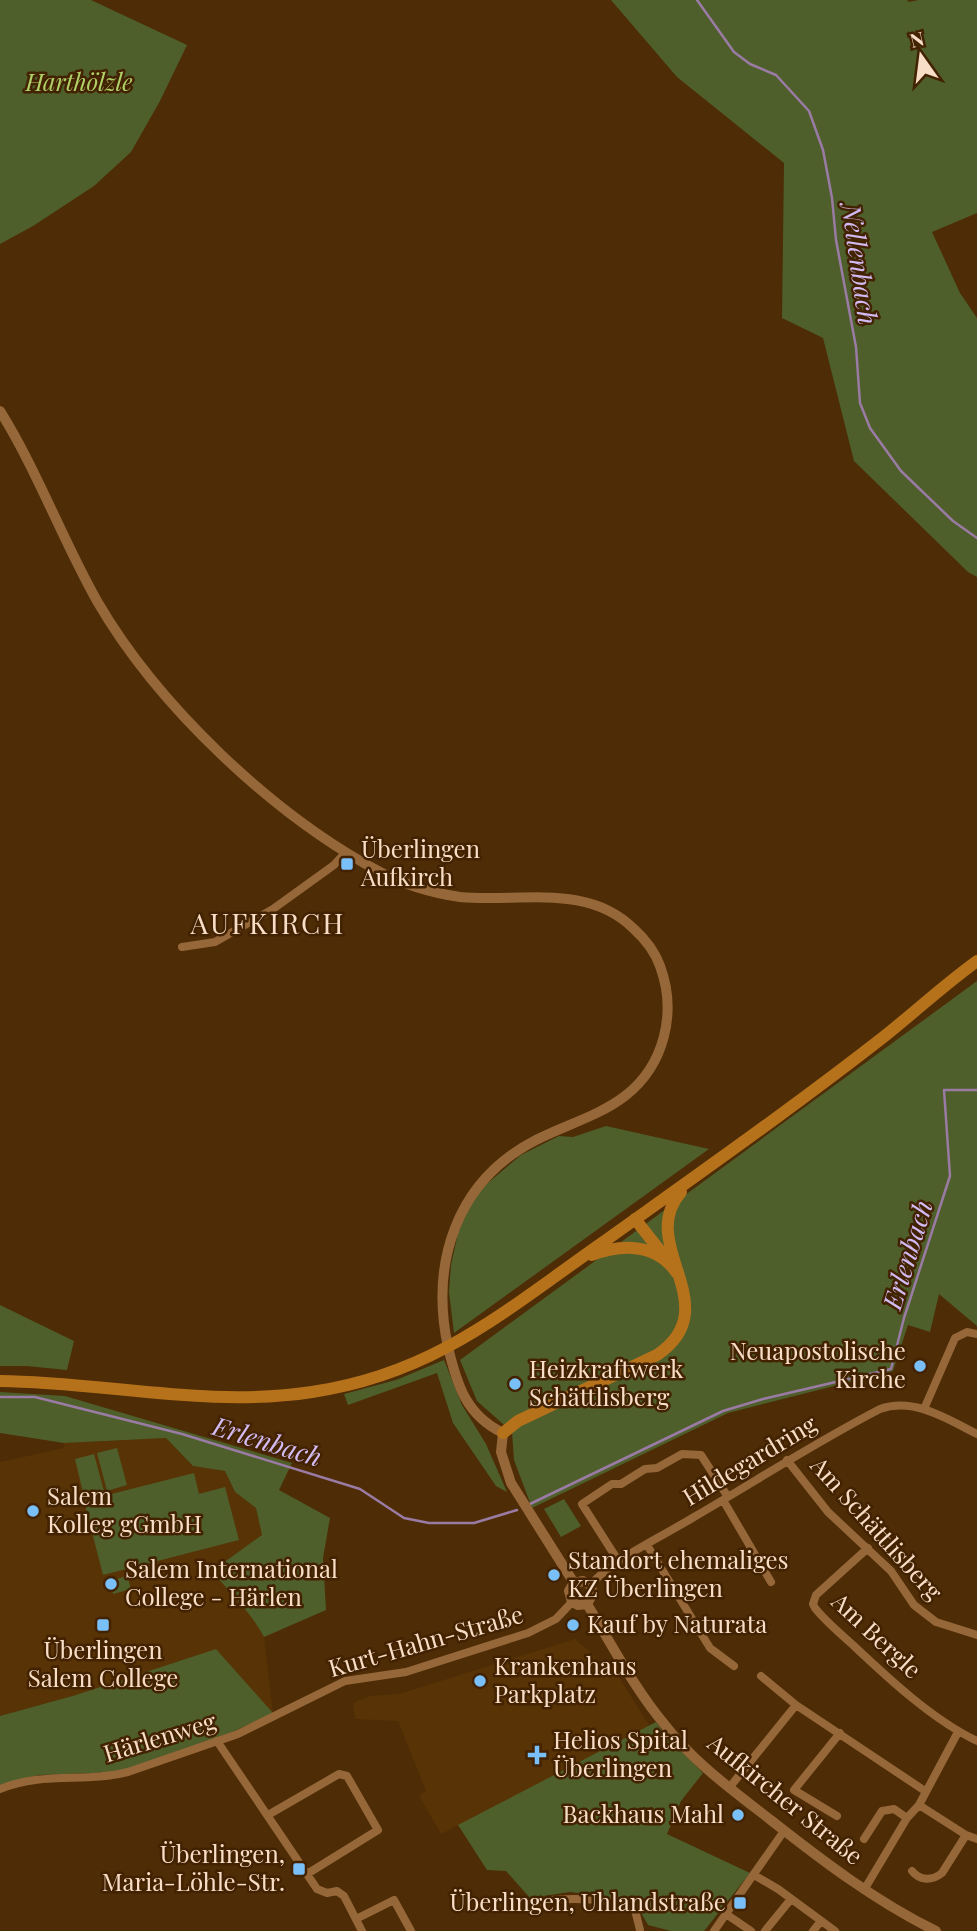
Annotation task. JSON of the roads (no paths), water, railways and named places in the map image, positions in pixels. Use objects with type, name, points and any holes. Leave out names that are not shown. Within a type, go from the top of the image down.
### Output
[{"type":"main road","points":[[0,1381],[233,1398],[286,1395],[335,1388],[400,1370],[441,1352],[480,1330],[698,1174],[885,1035],[977,961]]},
{"type":"main road","points":[[673,1263],[666,1227],[669,1210],[678,1194],[698,1174]]},
{"type":"main road","points":[[503,1433],[518,1421],[663,1351],[678,1333],[684,1319],[686,1303],[680,1278],[673,1263],[638,1217]]},
{"type":"main road","points":[[575,1262],[608,1249],[628,1247],[657,1255],[673,1263]]},
{"type":"street","points":[[0,411],[27,458],[83,575],[139,665],[179,711],[279,804],[346,852],[383,873],[429,891],[484,898],[577,899],[604,907],[624,919],[640,934],[658,960],[666,984],[666,1031],[658,1055],[645,1076],[626,1095],[603,1110],[532,1142],[505,1160],[485,1178],[474,1191],[456,1226],[446,1259],[443,1296],[445,1326],[453,1365],[471,1410],[482,1421],[503,1433],[501,1452],[511,1483],[574,1583]]},
{"type":"street","points":[[181,947],[215,942],[273,909],[334,865],[346,852]]},
{"type":"street","points":[[924,1409],[955,1338],[967,1332],[977,1334]]},
{"type":"street","name":"Hildegardring","points":[[590,1585],[619,1562],[787,1460],[880,1409],[904,1404],[924,1409],[977,1434]]},
{"type":"street","points":[[619,1562],[582,1504],[612,1484],[621,1484],[645,1469],[657,1468],[682,1454],[691,1453],[701,1455],[772,1582]]},
{"type":"street","name":"Am Schättlisberg","points":[[787,1460],[828,1512],[891,1571],[914,1605],[936,1622],[977,1635]]},
{"type":"street","points":[[647,1545],[710,1648],[734,1666]]},
{"type":"street","name":"Am Bergle","points":[[868,1548],[816,1595],[813,1604],[815,1608],[881,1671],[958,1732],[977,1741]]},
{"type":"street","points":[[583,1581],[590,1585],[593,1593],[587,1604],[578,1605],[572,1602],[569,1591],[574,1583],[583,1581]]},
{"type":"street","name":"Kurt-Hahn-Straße","points":[[286,1711],[345,1681],[405,1672],[528,1633],[556,1619],[572,1602]]},
{"type":"street","name":"Aufkircher Straße","points":[[587,1604],[633,1683],[665,1726],[729,1787],[864,1889],[936,1931]]},
{"type":"street","points":[[761,1676],[796,1705],[925,1791]]},
{"type":"street","points":[[729,1787],[796,1705]]},
{"type":"street","name":"Härlenweg","points":[[0,1789],[64,1776],[109,1777],[217,1741],[286,1711]]},
{"type":"street","points":[[864,1889],[907,1818],[919,1805],[958,1732]]},
{"type":"street","points":[[837,1816],[794,1790],[840,1733]]},
{"type":"street","points":[[217,1741],[317,1889],[327,1893],[337,1891],[344,1896],[362,1931]]},
{"type":"street","points":[[268,1815],[339,1774],[347,1776],[378,1830],[307,1874]]},
{"type":"street","points":[[919,1805],[966,1835],[977,1839]]},
{"type":"street","points":[[864,1839],[882,1811],[894,1809],[907,1818]]},
{"type":"street","points":[[714,1931],[784,1831]]},
{"type":"street","points":[[912,1871],[925,1879],[936,1878],[966,1835]]},
{"type":"street","points":[[754,1875],[835,1931]]},
{"type":"street","points":[[535,1902],[560,1898],[621,1904],[635,1910],[641,1931]]},
{"type":"street","points":[[765,1931],[791,1899]]},
{"type":"street","points":[[356,1919],[394,1900],[411,1931]]},
{"type":"street","points":[[726,1914],[751,1931]]},
{"type":"street","points":[[813,1931],[821,1921]]},
{"type":"waterway","name":"Nellenbach","points":[[697,0],[734,52],[750,64],[776,75],[809,111],[823,150],[832,198],[836,240],[856,347],[860,403],[870,428],[901,471],[953,521],[977,538]]},
{"type":"waterway","name":"Erlenbach","points":[[530,1504],[723,1411],[891,1369],[904,1318],[950,1176],[944,1090],[977,1090]]},
{"type":"waterway","name":"Erlenbach","points":[[0,1397],[35,1397],[182,1434],[360,1489],[404,1518],[429,1523],[474,1523],[517,1510]]},
{"type":"place","name":"Überlingen Aufkirch","points":[[347,864]]},
{"type":"place","name":"Neuapostolische Kirche","points":[[920,1366]]},
{"type":"place","name":"Heizkraftwerk Schättlisberg","points":[[515,1384]]},
{"type":"place","name":"Salem Kolleg gGmbH","points":[[33,1511]]},
{"type":"place","name":"Standort ehemaliges KZ Überlingen","points":[[554,1575]]},
{"type":"place","name":"Salem International College - Härlen","points":[[111,1584]]},
{"type":"place","name":"Überlingen Salem College","points":[[103,1625]]},
{"type":"place","name":"Kauf by Naturata","points":[[573,1625]]},
{"type":"place","name":"Krankenhaus Parkplatz","points":[[480,1681]]},
{"type":"place","name":"Helios Spital Überlingen","points":[[537,1755]]},
{"type":"place","name":"Backhaus Mahl","points":[[738,1815]]},
{"type":"place","name":"Überlingen, Maria-Löhle-Str.","points":[[299,1869]]},
{"type":"place","name":"Überlingen, Uhlandstraße","points":[[740,1903]]},
{"type":"district","name":"AUFKIRCH","points":[[268,924]]},
{"type":"park label","name":"Harthölzle","points":[[79,83]]}]
